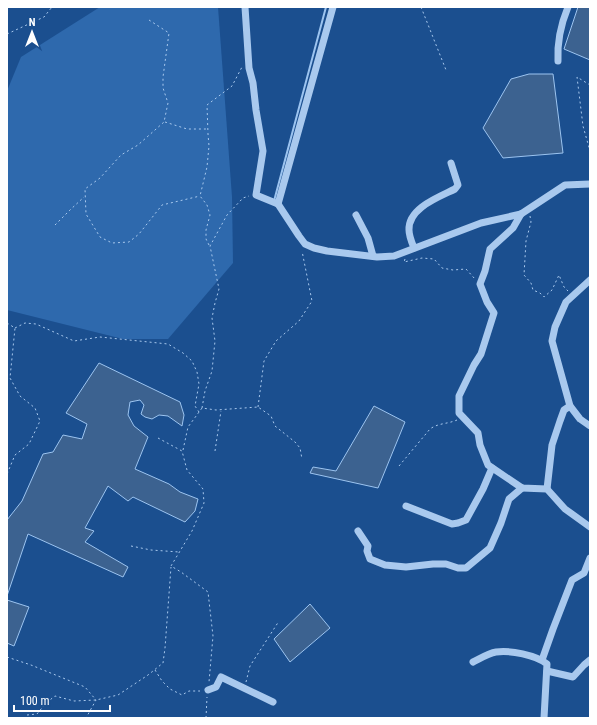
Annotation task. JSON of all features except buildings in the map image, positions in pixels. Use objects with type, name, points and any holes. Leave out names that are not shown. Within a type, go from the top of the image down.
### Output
[{"type":"street","points":[[245,7],[249,68],[253,83],[263,151],[256,195],[278,204],[298,236],[305,244],[327,251],[373,256],[394,256],[482,223],[523,213],[565,185],[590,184]]},
{"type":"street","points":[[278,204],[333,7]]},
{"type":"street","points":[[558,61],[557,50],[562,23],[568,7]]},
{"type":"street","points":[[412,249],[409,230],[411,218],[421,206],[455,189],[458,185],[452,163]]},
{"type":"street","points":[[523,213],[513,228],[490,249],[486,271],[480,284],[487,302],[494,313],[481,354],[459,396],[459,413],[478,433],[480,445],[488,465],[522,488],[547,489],[565,509],[590,527]]},
{"type":"street","points":[[356,215],[368,238],[373,256]]},
{"type":"street","points":[[590,280],[566,302],[555,327],[552,341],[570,406],[580,419],[590,426]]},
{"type":"street","points":[[547,489],[552,445],[564,410],[570,406]]},
{"type":"street","points":[[406,506],[452,524],[466,520],[483,489],[492,468]]},
{"type":"street","points":[[358,531],[368,546],[367,551],[370,559],[385,565],[406,568],[433,564],[446,564],[458,568],[466,568],[490,548],[501,523],[509,499],[522,488]]},
{"type":"street","points":[[542,660],[572,580],[584,573],[590,558]]},
{"type":"street","points":[[473,662],[495,652],[516,652],[542,660],[547,664],[544,718]]},
{"type":"street","points":[[547,671],[572,677],[590,660]]},
{"type":"street","points":[[208,690],[216,687],[221,677],[273,702]]},
{"type":"path","points":[[7,34],[44,16],[52,7]]},
{"type":"path","points":[[420,7],[446,70]]},
{"type":"path","points":[[149,20],[169,33],[163,77],[163,88],[168,102],[164,122],[138,145],[121,155],[100,178],[85,189],[84,196],[86,214],[100,237],[112,243],[129,242],[139,234],[162,205],[200,196]]},
{"type":"path","points":[[200,196],[207,167],[209,146],[207,105],[232,86],[242,66],[249,68]]},
{"type":"path","points":[[590,85],[577,77],[583,126],[590,151],[590,164]]},
{"type":"path","points":[[164,122],[187,129],[208,129]]},
{"type":"path","points":[[210,246],[227,214],[243,198],[256,195]]},
{"type":"path","points":[[55,225],[84,196]]},
{"type":"path","points":[[27,715],[37,714],[46,703],[55,696],[74,701],[96,700],[118,695],[163,663],[166,648],[171,566],[192,531],[204,503],[203,489],[187,470],[182,451],[188,427],[202,408],[205,391],[212,371],[215,341],[212,318],[219,289],[210,246],[206,239],[206,230],[210,214],[207,205],[200,196]]},
{"type":"path","points":[[523,213],[530,215],[531,222],[526,241],[524,275],[531,283],[533,290],[540,293],[544,297],[552,290],[559,275],[564,287],[573,296]]},
{"type":"path","points":[[258,407],[264,360],[276,341],[299,322],[312,301],[302,249]]},
{"type":"path","points":[[412,249],[404,262],[422,258],[434,259],[442,268],[453,270],[466,269],[480,284]]},
{"type":"path","points":[[14,328],[25,323],[36,324],[74,341],[100,337],[168,344],[192,360],[198,384],[195,406],[199,412]]},
{"type":"path","points":[[7,324],[14,328]]},
{"type":"path","points":[[7,474],[15,455],[29,444],[34,430],[40,421],[35,408],[20,396],[10,378],[14,328]]},
{"type":"path","points":[[202,408],[221,410],[258,407],[271,416],[275,426],[300,448],[302,459]]},
{"type":"path","points":[[215,451],[221,410]]},
{"type":"path","points":[[399,466],[434,426],[441,423],[454,421],[462,417]]},
{"type":"path","points":[[158,438],[182,451]]},
{"type":"path","points":[[131,546],[151,550],[179,552]]},
{"type":"path","points":[[171,566],[208,592],[213,636],[206,718]]},
{"type":"path","points":[[245,688],[250,666],[279,621]]},
{"type":"path","points":[[7,657],[31,665],[84,687],[96,700]]},
{"type":"path","points":[[155,670],[162,681],[170,689],[182,695],[189,691],[208,690]]},
{"type":"path","points":[[86,718],[96,700]]},
{"type":"shaded area","points":[[100,7],[218,7],[232,197],[233,263],[168,339],[123,339],[7,310],[7,91],[21,57]]},
{"type":"shaded area","points":[[578,7],[590,7],[590,60],[564,49]]},
{"type":"shaded area","points":[[529,74],[553,74],[563,153],[503,158],[483,128],[511,79]]},
{"type":"shaded area","points":[[99,363],[180,402],[184,415],[182,426],[168,416],[159,415],[152,419],[145,417],[141,414],[144,405],[140,400],[130,402],[128,415],[134,426],[148,437],[135,469],[169,484],[180,492],[198,499],[195,511],[185,522],[133,497],[128,501],[108,486],[85,528],[94,531],[85,542],[128,567],[123,577],[28,534],[7,596],[7,520],[22,501],[43,454],[53,452],[63,435],[82,439],[87,424],[66,413]]},
{"type":"shaded area","points":[[374,406],[405,422],[378,488],[310,473],[313,467],[336,471]]},
{"type":"shaded area","points":[[7,600],[29,607],[14,646],[7,643]]},
{"type":"shaded area","points":[[310,604],[330,628],[290,662],[274,639]]},
{"type":"waterway","points":[[274,201],[326,7]]}]
